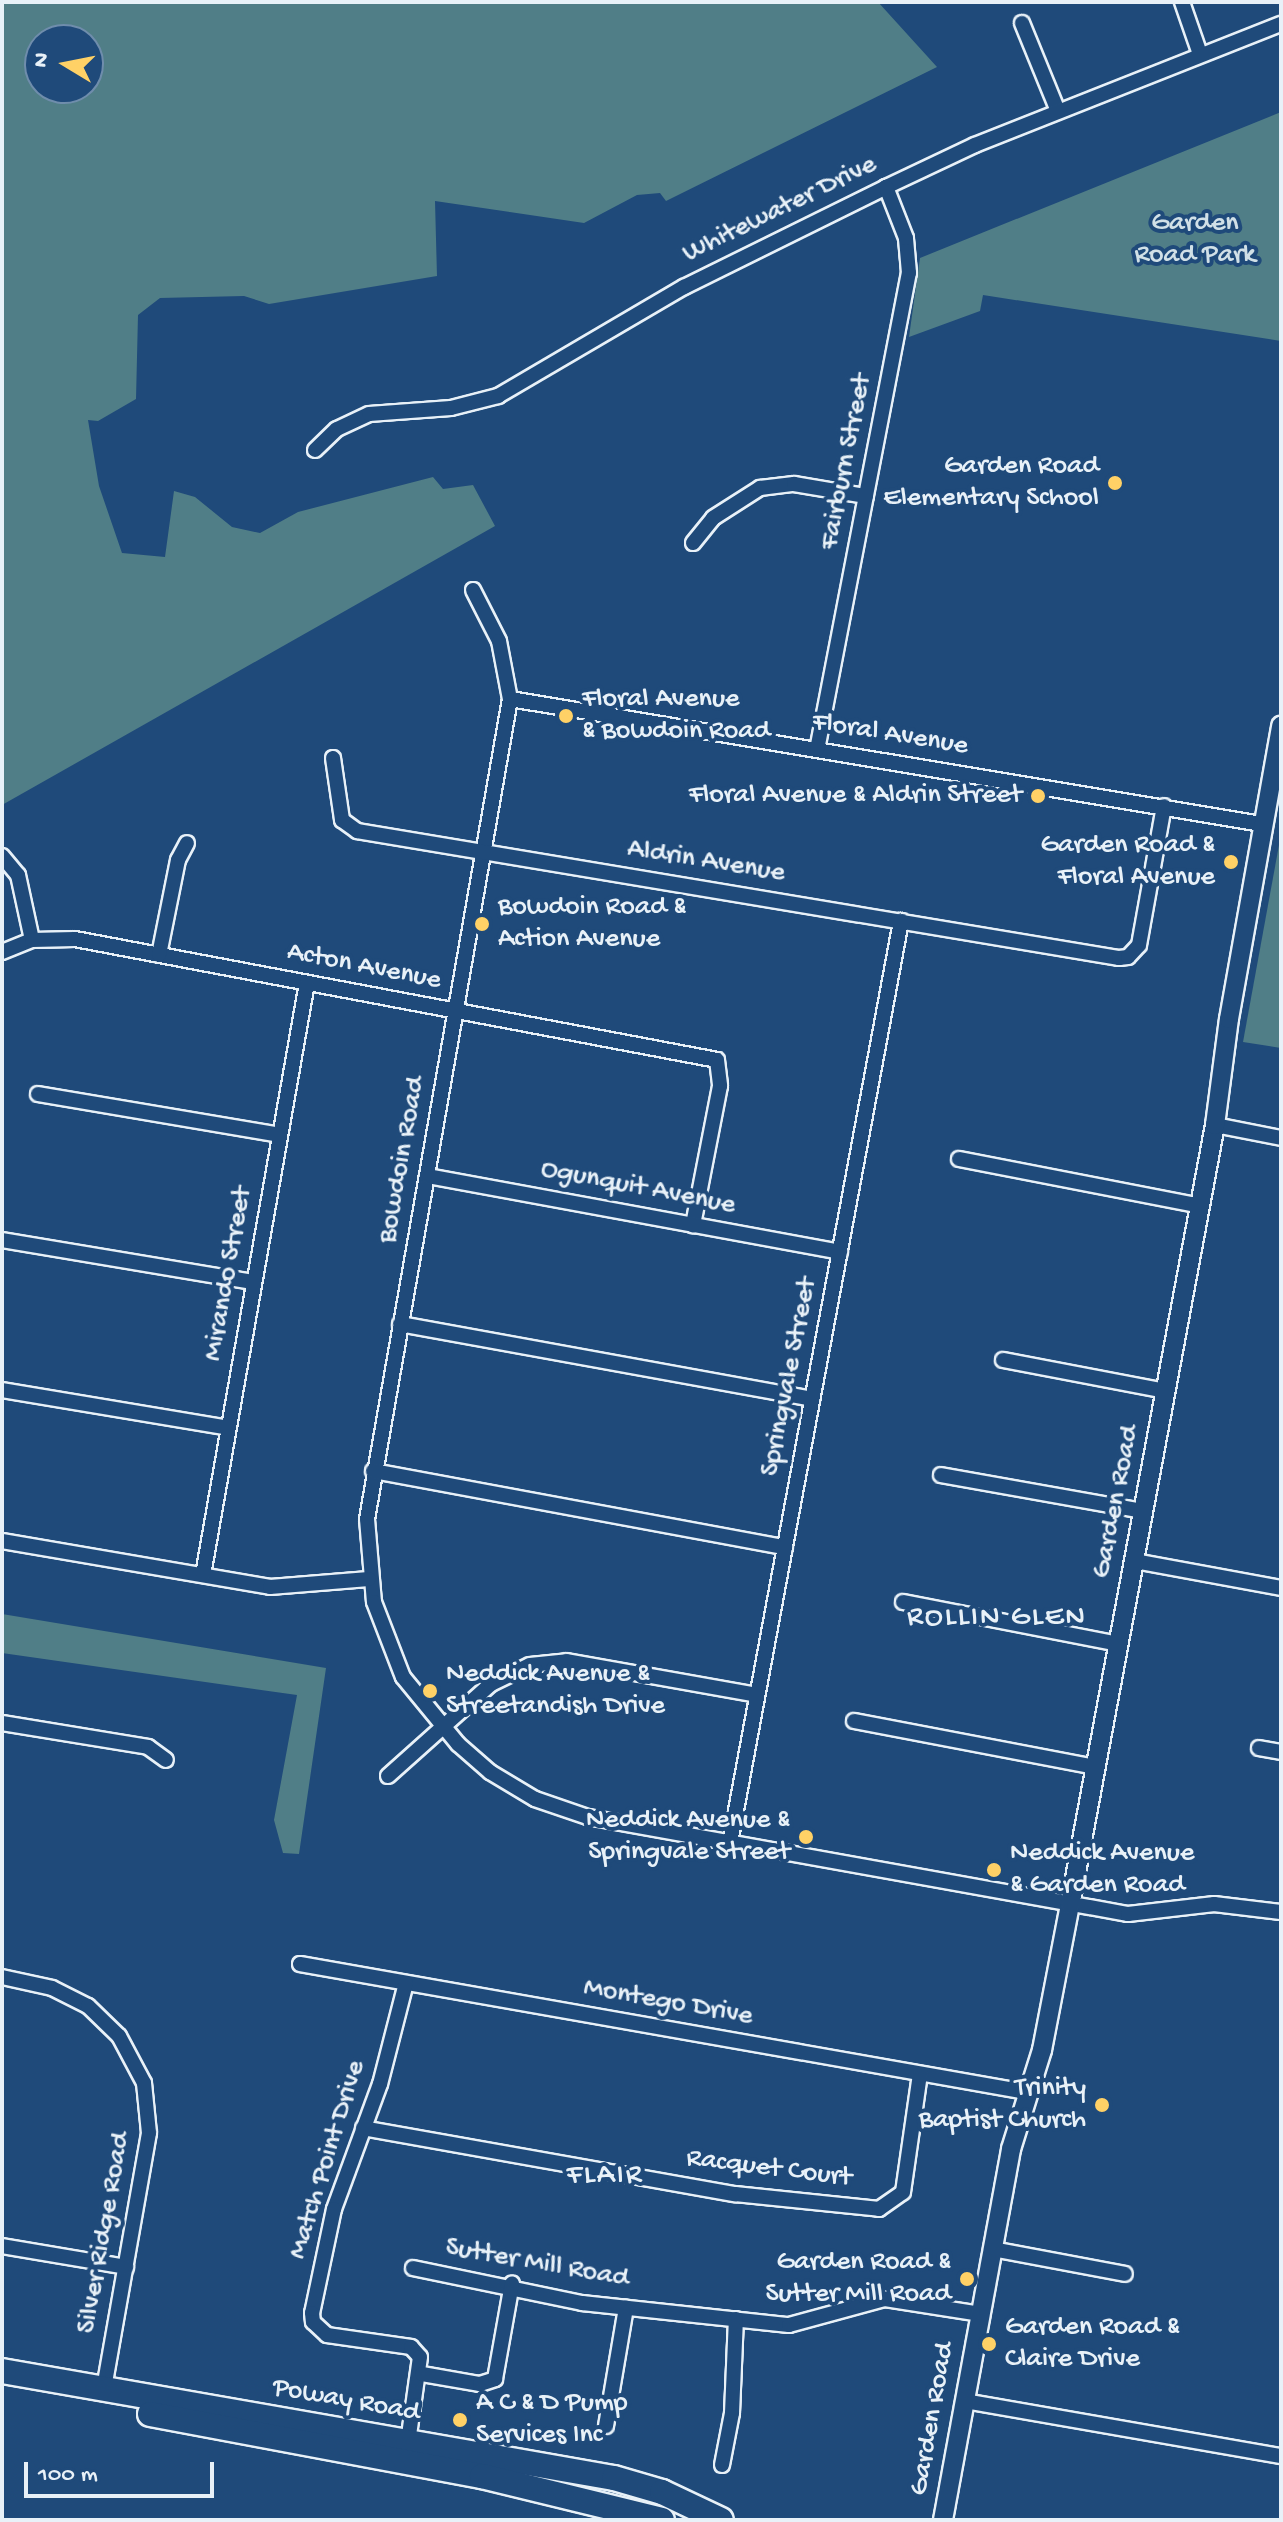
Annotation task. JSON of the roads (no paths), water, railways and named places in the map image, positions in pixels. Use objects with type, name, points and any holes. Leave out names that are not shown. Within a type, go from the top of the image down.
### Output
[{"type":"main road","name":"Poway Road","points":[[2,2371],[103,2397],[406,2452],[614,2478],[662,2492],[721,2520]]},
{"type":"main road","name":"Poway Road","points":[[2,2387],[103,2397]]},
{"type":"main road","name":"Poway Road","points":[[406,2452],[662,2520]]},
{"type":"street","points":[[1182,2],[1200,54]]},
{"type":"street","points":[[1022,23],[1058,111]]},
{"type":"street","name":"Whitewater Drive","points":[[315,450],[337,429],[369,414],[451,408],[498,396],[684,287],[886,187],[1058,111],[1281,24]]},
{"type":"street","name":"Fairburn Street","points":[[817,750],[909,273],[906,238],[886,187]]},
{"type":"street","points":[[693,543],[713,518],[760,488],[794,484],[866,496]]},
{"type":"street","name":"Bowdoin Road","points":[[473,590],[499,641],[510,699],[373,1471],[366,1536],[369,1579],[394,1660],[443,1728],[490,1772],[549,1805],[588,1817],[1139,1915],[1214,1904],[1281,1912]]},
{"type":"street","name":"Floral Avenue","points":[[510,699],[1262,824]]},
{"type":"street","name":"Garden Road","points":[[943,2520],[992,2249],[1027,2092],[1042,2050],[1096,1767],[1201,1206],[1262,824],[1281,726]]},
{"type":"street","name":"Aldrin Avenue","points":[[333,758],[346,827],[1128,957],[1139,945],[1164,806]]},
{"type":"street","points":[[159,955],[178,860],[187,843]]},
{"type":"street","points":[[2,856],[18,875],[32,940]]},
{"type":"street","name":"Springvale Street","points":[[730,1843],[901,921]]},
{"type":"street","name":"Acton Avenue","points":[[2,952],[32,940],[75,939],[717,1060],[720,1086],[693,1225]]},
{"type":"street","name":"Mirando Street","points":[[203,1575],[307,983]]},
{"type":"street","points":[[38,1094],[280,1135]]},
{"type":"street","points":[[1215,1125],[1281,1138]]},
{"type":"street","points":[[959,1159],[1201,1206]]},
{"type":"street","name":"Ogunquit Avenue","points":[[427,1176],[840,1252]]},
{"type":"street","points":[[2,1240],[254,1282]]},
{"type":"street","points":[[400,1324],[812,1399]]},
{"type":"street","points":[[1003,1360],[1166,1391]]},
{"type":"street","points":[[2,1390],[228,1428]]},
{"type":"street","points":[[373,1471],[785,1547]]},
{"type":"street","points":[[941,1475],[1144,1511]]},
{"type":"street","points":[[2,1541],[285,1589],[369,1579]]},
{"type":"street","points":[[1134,1561],[1281,1588]]},
{"type":"street","points":[[903,1602],[1119,1644]]},
{"type":"street","points":[[388,1776],[491,1684],[548,1662],[757,1695]]},
{"type":"street","points":[[854,1721],[1096,1767]]},
{"type":"street","points":[[2,1723],[148,1747],[166,1760]]},
{"type":"street","points":[[1259,1748],[1281,1752]]},
{"type":"street","name":"Montego Drive","points":[[300,1964],[1027,2092]]},
{"type":"street","name":"Silver Ridge Road","points":[[2,1977],[52,1988],[88,2006],[119,2036],[139,2069],[149,2133],[103,2397]]},
{"type":"street","name":"Match Point Drive","points":[[406,1983],[363,2128],[330,2224],[313,2322],[327,2335],[411,2347],[420,2357],[422,2374]]},
{"type":"street","name":"Racquet Court","points":[[363,2128],[735,2194],[879,2209],[903,2192],[920,2074]]},
{"type":"street","points":[[2,2246],[126,2267]]},
{"type":"street","points":[[992,2249],[1125,2274]]},
{"type":"street","name":"Sutter Mill Road","points":[[413,2268],[512,2284],[626,2308],[736,2319],[801,2324],[885,2299],[981,2314]]},
{"type":"street","points":[[406,2452],[422,2374],[480,2384],[495,2379],[512,2284]]},
{"type":"street","points":[[606,2426],[626,2308]]},
{"type":"street","points":[[722,2465],[732,2413],[736,2319]]},
{"type":"street","points":[[965,2401],[1281,2456]]},
{"type":"place","name":"Garden Road Elementary School","points":[[1115,483]]},
{"type":"place","name":"Floral Avenue & Bowdoin Road","points":[[566,716]]},
{"type":"place","name":"Floral Avenue & Aldrin Street","points":[[1038,796]]},
{"type":"place","name":"Garden Road & Floral Avenue","points":[[1231,862]]},
{"type":"place","name":"Bowdoin Road & Action Avenue","points":[[482,924]]},
{"type":"place","name":"Neddick Avenue & Streetandish Drive","points":[[430,1691]]},
{"type":"place","name":"Neddick Avenue & Springvale Street","points":[[806,1837]]},
{"type":"place","name":"Neddick Avenue & Garden Road","points":[[994,1870]]},
{"type":"place","name":"Trinity Baptist Church","points":[[1102,2105]]},
{"type":"place","name":"Garden Road & Sutter Mill Road","points":[[967,2279]]},
{"type":"place","name":"Garden Road & Claire Drive","points":[[989,2344]]},
{"type":"place","name":"A C & D Pump Services Inc","points":[[460,2420]]},
{"type":"district","name":"ROLLIN GLEN","points":[[997,1619]]},
{"type":"district","name":"FLAIR","points":[[605,2177]]},
{"type":"park label","name":"Garden Road Park","points":[[1195,240]]}]
